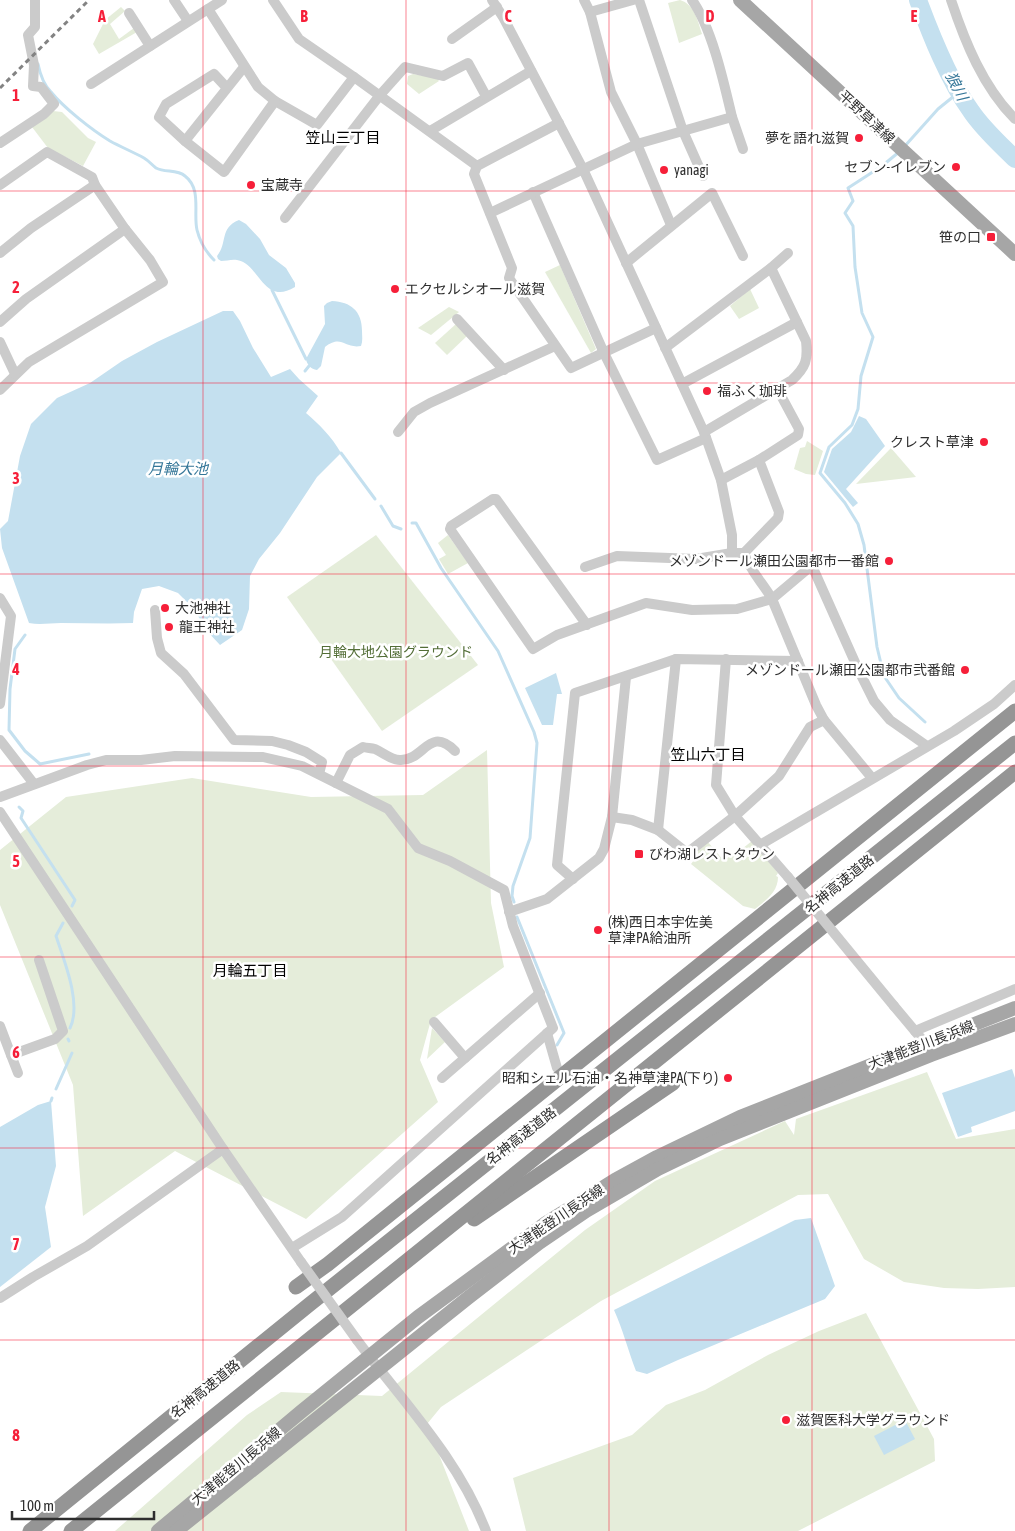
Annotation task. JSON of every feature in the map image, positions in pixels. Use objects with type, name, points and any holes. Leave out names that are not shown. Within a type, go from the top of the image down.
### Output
[{"type":"highway","points":[[296,1286],[328,1264],[1015,711]]},
{"type":"highway","name":"名神高速道路","points":[[30,1531],[325,1292],[1011,746]]},
{"type":"highway","name":"名神高速道路","points":[[71,1531],[1015,772]]},
{"type":"highway","points":[[392,1274],[673,1082]]},
{"type":"main road","name":"平野草津線","points":[[740,0],[1015,254]]},
{"type":"main road","name":"大津能登川長浜線","points":[[928,1049],[1015,1008]]},
{"type":"main road","name":"大津能登川長浜線","points":[[176,1531],[374,1362],[418,1317],[546,1224],[615,1180],[657,1157],[740,1117],[928,1049],[1015,1024]]},
{"type":"main road","name":"大津能登川長浜線","points":[[158,1531],[302,1411],[374,1362]]},
{"type":"street","points":[[0,143],[44,114],[54,104],[41,88],[33,86],[34,65],[28,35],[35,27],[35,0]]},
{"type":"street","points":[[174,0],[188,22]]},
{"type":"street","points":[[92,84],[222,0]]},
{"type":"street","points":[[273,0],[299,39],[477,166]]},
{"type":"street","points":[[584,0],[590,12],[611,92],[671,225]]},
{"type":"street","points":[[590,12],[633,0]]},
{"type":"street","points":[[639,0],[683,131],[703,176]]},
{"type":"street","points":[[692,0],[701,14],[712,44],[743,149]]},
{"type":"street","points":[[951,0],[978,68],[1004,108],[1015,119]]},
{"type":"street","points":[[452,39],[494,3],[583,169],[705,435],[721,480],[732,535],[732,553]]},
{"type":"street","points":[[208,9],[258,87],[275,101],[317,125],[354,77]]},
{"type":"street","points":[[129,13],[150,46]]},
{"type":"street","points":[[285,218],[380,95],[405,68],[443,76],[468,63],[486,96]]},
{"type":"street","points":[[185,140],[244,67]]},
{"type":"street","points":[[430,131],[531,71]]},
{"type":"street","points":[[227,88],[214,74],[166,104],[159,117],[224,172],[275,101]]},
{"type":"street","points":[[490,213],[636,144],[732,117]]},
{"type":"street","points":[[558,123],[477,166],[474,174],[512,268],[509,278],[571,368],[656,328]]},
{"type":"street","points":[[0,185],[47,152],[92,176],[95,185],[125,229],[150,260],[163,282],[29,362],[0,390]]},
{"type":"street","points":[[0,254],[31,228],[95,185]]},
{"type":"street","points":[[533,192],[604,353],[657,460],[705,435],[778,390],[802,372],[806,363],[806,341],[771,268]]},
{"type":"street","points":[[626,263],[712,193],[743,256]]},
{"type":"street","points":[[0,322],[26,300],[125,229]]},
{"type":"street","points":[[665,348],[788,253]]},
{"type":"street","points":[[457,319],[504,370]]},
{"type":"street","points":[[682,384],[797,322]]},
{"type":"street","points":[[0,342],[15,374]]},
{"type":"street","points":[[398,432],[414,412],[430,403],[555,346]]},
{"type":"street","points":[[721,480],[759,460],[798,435],[799,429],[778,390]]},
{"type":"street","points":[[585,567],[617,556],[696,559],[744,553],[778,518],[779,512],[759,460]]},
{"type":"street","points":[[587,625],[496,499],[493,498],[451,526],[450,529],[533,649],[557,635],[587,625],[646,603],[692,610],[737,609],[772,599],[810,567],[813,568],[874,701],[890,720],[927,746]]},
{"type":"street","points":[[744,553],[752,572],[764,585],[772,599],[824,720],[872,778]]},
{"type":"street","points":[[0,599],[11,616],[0,704]]},
{"type":"street","points":[[155,610],[157,638],[161,653],[184,674],[234,740],[272,741],[306,752],[322,762],[319,774]]},
{"type":"street","points":[[573,879],[557,865],[575,693],[676,659],[798,661]]},
{"type":"street","points":[[658,830],[676,659]]},
{"type":"street","points":[[726,659],[716,785],[735,816],[788,877],[928,1049]]},
{"type":"street","points":[[509,912],[547,899],[599,858],[604,849],[612,817],[626,677]]},
{"type":"street","points":[[760,844],[927,746],[994,704],[1015,685]]},
{"type":"street","points":[[612,817],[632,820],[658,830],[687,853],[735,816],[779,776],[810,727],[824,720]]},
{"type":"street","points":[[0,737],[34,784]]},
{"type":"street","points":[[336,783],[350,755],[363,747],[375,749],[392,758],[402,760],[412,758],[428,745],[437,741],[447,743],[454,751]]},
{"type":"street","points":[[0,797],[106,760],[141,760],[175,756],[263,757],[302,766],[388,809],[418,848],[504,890],[509,912],[553,1028],[342,1216],[292,1248]]},
{"type":"street","points":[[0,812],[223,1149],[301,1262],[357,1340],[431,1434],[470,1494],[486,1531]]},
{"type":"street","points":[[11,1055],[55,1040],[63,1031],[39,960]]},
{"type":"street","points":[[915,1031],[1015,989]]},
{"type":"street","points":[[442,1078],[540,993]]},
{"type":"street","points":[[434,1022],[465,1058]]},
{"type":"street","points":[[0,1026],[18,1073]]},
{"type":"street","points":[[547,1034],[557,1068]]},
{"type":"street","points":[[0,1298],[32,1277],[87,1246],[223,1149]]},
{"type":"green space","points":[[680,0],[692,9],[702,34],[679,43],[668,3]]},
{"type":"green space","points":[[121,7],[125,11],[110,24],[119,39],[134,28],[137,32],[99,54],[93,44],[105,20]]},
{"type":"green space","points":[[413,74],[437,78],[439,81],[419,94],[407,84],[408,76]]},
{"type":"green space","points":[[53,111],[62,112],[88,138],[96,142],[83,166],[48,148],[32,127]]},
{"type":"green space","points":[[560,265],[596,349],[591,353],[545,272]]},
{"type":"green space","points":[[750,289],[759,308],[739,319],[730,306]]},
{"type":"green space","points":[[449,307],[459,312],[431,335],[418,328]]},
{"type":"green space","points":[[456,324],[468,335],[447,355],[435,343]]},
{"type":"green space","points":[[807,441],[823,451],[815,475],[806,474],[794,469],[800,448],[805,447]]},
{"type":"green space","points":[[891,448],[916,477],[856,484]]},
{"type":"green space","name":"月輪大地公園グラウンド","points":[[376,535],[478,665],[382,731],[287,597]]},
{"type":"green space","points":[[448,535],[468,563],[448,574],[439,559],[446,555],[438,543]]},
{"type":"green space","points":[[487,750],[491,903],[504,967],[431,1020],[420,1060],[438,1102],[306,1219],[175,1151],[83,1216],[73,1085],[0,905],[0,850],[66,797],[192,778],[311,797],[423,795]]},
{"type":"green space","points":[[752,841],[778,873],[774,891],[755,909],[743,906],[691,864],[698,855],[698,849],[708,842],[724,861],[736,850],[738,852]]},
{"type":"green space","points":[[432,1028],[445,1042],[427,1059]]},
{"type":"green space","points":[[927,1072],[956,1139],[1015,1129],[1015,1287],[944,1288],[904,1282],[864,1259],[828,1194],[798,1195],[601,1301],[441,1407],[427,1424],[469,1531],[115,1531],[247,1415],[281,1392],[382,1396],[585,1230],[655,1181],[785,1121],[794,1135],[796,1119]]},
{"type":"green space","name":"滋賀医科大学グラウンド","points":[[866,1313],[934,1439],[935,1461],[798,1531],[526,1531],[513,1478],[632,1435],[666,1405],[705,1390],[768,1355],[819,1331]]},
{"type":"water","points":[[239,220],[246,224],[260,239],[269,255],[286,268],[295,283],[295,287],[284,291],[276,291],[269,288],[245,263],[237,260],[221,261],[218,259],[217,256],[226,231],[233,223]]},
{"type":"water","points":[[332,301],[345,303],[358,313],[361,324],[362,344],[361,346],[351,346],[339,342],[331,343],[325,347],[321,366],[317,370],[307,363],[306,359],[325,324],[324,306]]},
{"type":"water","name":"月輪大池","points":[[223,311],[233,311],[271,377],[290,369],[318,396],[306,413],[325,431],[341,453],[317,477],[280,533],[259,559],[250,576],[249,609],[242,630],[220,645],[206,630],[194,609],[178,593],[159,586],[142,589],[134,612],[133,623],[29,623],[2,548],[0,529],[8,521],[20,456],[31,424],[57,398],[90,383],[122,361],[157,342]]},
{"type":"water","points":[[859,416],[866,419],[885,446],[846,489],[858,503],[853,507],[824,472],[832,449],[851,432]]},
{"type":"water","points":[[556,673],[562,694],[557,694],[553,725],[542,725],[525,688]]},
{"type":"water","points":[[1012,1069],[1015,1078],[1015,1111],[971,1127],[972,1132],[958,1137],[942,1093]]},
{"type":"water","points":[[51,1101],[56,1166],[45,1207],[51,1247],[0,1287],[0,1127],[38,1105]]},
{"type":"water","points":[[811,1218],[835,1286],[825,1299],[647,1374],[636,1371],[614,1310],[795,1220]]},
{"type":"water","points":[[905,1420],[915,1439],[884,1455],[874,1436]]},
{"type":"waterway","name":"狼川","points":[[918,0],[955,86],[976,118],[1015,159]]},
{"type":"waterway","points":[[38,64],[49,89],[63,105],[87,125],[110,141],[144,158],[156,168],[182,174],[190,181],[195,194],[198,234],[205,250],[214,260]]},
{"type":"waterway","points":[[904,147],[938,109],[959,92]]},
{"type":"waterway","points":[[899,152],[882,166],[848,188],[853,201],[845,213],[853,226],[855,267],[862,313],[873,337],[861,376],[858,409],[852,425],[829,447],[820,473],[845,503],[858,524],[864,545],[877,647],[884,676],[899,698],[925,722]]},
{"type":"waterway","points":[[272,290],[306,359]]},
{"type":"waterway","points":[[305,371],[309,366]]},
{"type":"waterway","points":[[341,453],[375,499]]},
{"type":"waterway","points":[[381,506],[393,526],[401,529]]},
{"type":"waterway","points":[[412,523],[416,523],[441,568],[498,651],[534,732],[537,743],[530,838],[513,886],[512,896],[514,902]]},
{"type":"waterway","points":[[25,635],[15,649],[10,689],[9,730],[25,751],[40,764],[89,754]]},
{"type":"waterway","points":[[19,807],[23,811],[21,818],[75,900],[72,906]]},
{"type":"waterway","points":[[517,917],[564,1033],[557,1045]]},
{"type":"waterway","points":[[63,923],[56,936],[73,995],[74,1007],[70,1028]]},
{"type":"waterway","points":[[56,1089],[72,1053]]},
{"type":"railway","points":[[0,88],[89,0]]},
{"type":"place","name":"夢を語れ滋賀","points":[[859,138]]},
{"type":"place","name":"セブン-イレブン","points":[[956,167]]},
{"type":"place","name":"yanagi","points":[[664,170]]},
{"type":"place","name":"宝蔵寺","points":[[251,185]]},
{"type":"place","name":"笹の口","points":[[991,237]]},
{"type":"place","name":"エクセルシオール滋賀","points":[[395,289]]},
{"type":"place","name":"福ふく珈琲","points":[[707,391]]},
{"type":"place","name":"クレスト草津","points":[[984,442]]},
{"type":"place","name":"メゾンドール瀬田公園都市一番館","points":[[889,561]]},
{"type":"place","name":"大池神社","points":[[165,608]]},
{"type":"place","name":"龍王神社","points":[[169,627]]},
{"type":"place","name":"メゾンドール瀬田公園都市弐番館","points":[[965,670]]},
{"type":"place","name":"びわ湖レストタウン","points":[[639,854]]},
{"type":"place","name":"(株)西日本宇佐美 草津PA給油所","points":[[598,930]]},
{"type":"place","name":"昭和シェル石油・名神草津PA(下り)","points":[[728,1078]]},
{"type":"place","name":"滋賀医科大学グラウンド","points":[[786,1420]]},
{"type":"district","name":"笠山三丁目","points":[[343,137]]},
{"type":"district","name":"笠山六丁目","points":[[708,754]]},
{"type":"district","name":"月輪五丁目","points":[[250,970]]}]
